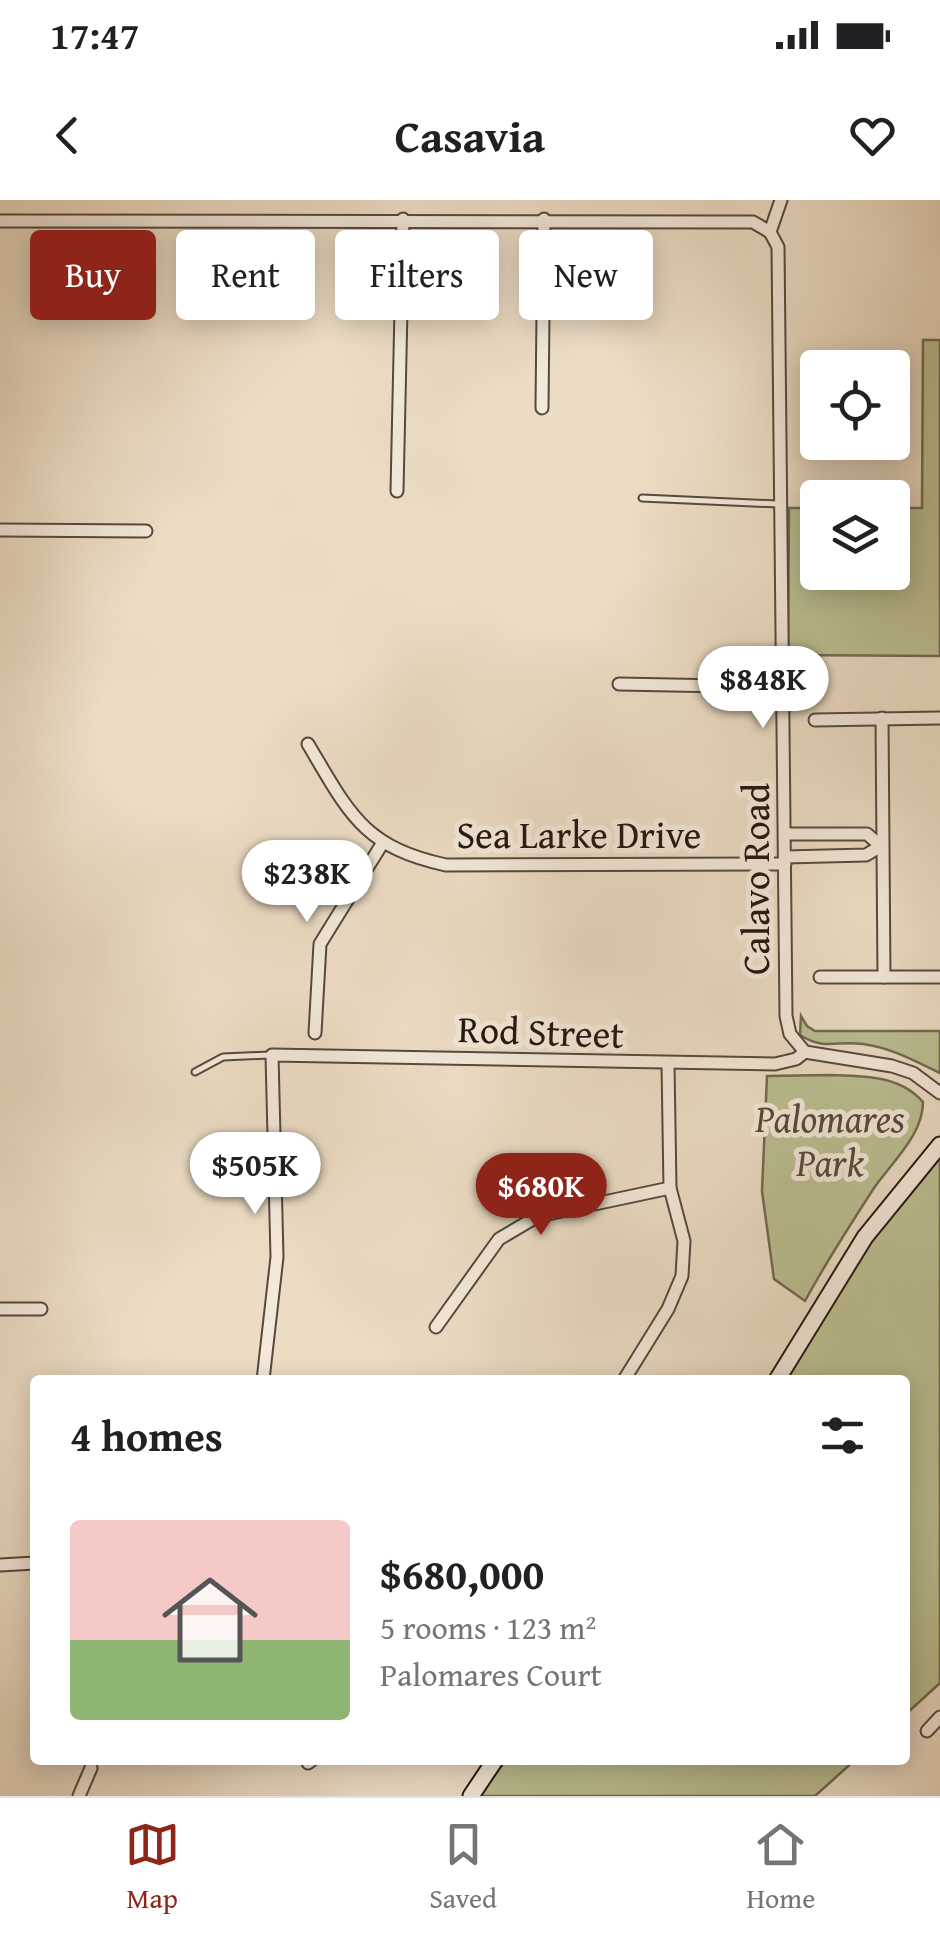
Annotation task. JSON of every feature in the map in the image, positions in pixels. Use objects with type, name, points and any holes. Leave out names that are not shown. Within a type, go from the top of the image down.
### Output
[{"type":"main road","points":[[781,1375],[864,1238],[940,1145]]},
{"type":"main road","points":[[471,1796],[492,1765]]},
{"type":"street","points":[[0,221],[544,219],[753,222],[770,232],[782,200]]},
{"type":"street","points":[[397,491],[403,219]]},
{"type":"street","points":[[542,408],[544,219]]},
{"type":"street","name":"Calavo Road","points":[[770,232],[778,246],[786,1016],[790,1034],[805,1052]]},
{"type":"street","points":[[0,530],[146,531]]},
{"type":"street","points":[[619,684],[783,686]]},
{"type":"street","points":[[882,718],[884,976]]},
{"type":"street","points":[[815,720],[940,718]]},
{"type":"street","name":"Sea Larke Drive","points":[[308,744],[349,814],[382,844],[446,865],[785,860],[866,855],[880,846]]},
{"type":"street","points":[[785,834],[867,834],[880,846]]},
{"type":"street","points":[[315,1033],[320,944],[382,844]]},
{"type":"street","points":[[820,977],[940,976]]},
{"type":"street","points":[[805,1052],[892,1066],[913,1073],[940,1093]]},
{"type":"street","name":"Rod Street","points":[[272,1054],[775,1064],[796,1059],[805,1052]]},
{"type":"street","points":[[264,1375],[277,1257],[272,1054]]},
{"type":"street","points":[[627,1375],[668,1309],[682,1276],[684,1241],[670,1188],[668,1064]]},
{"type":"street","points":[[436,1328],[499,1238],[538,1216],[670,1188]]},
{"type":"street","points":[[0,1308],[42,1308]]},
{"type":"street","points":[[0,1565],[30,1564]]},
{"type":"street","points":[[927,1731],[940,1717]]},
{"type":"street","points":[[79,1796],[91,1768]]},
{"type":"lane","points":[[642,498],[781,504]]},
{"type":"lane","points":[[195,1072],[223,1057],[272,1054]]},
{"type":"green space","points":[[923,340],[940,340],[940,656],[788,655],[789,508],[800,508],[800,590],[910,590],[910,508],[922,508]]},
{"type":"green space","points":[[801,1016],[815,1031],[940,1031],[940,1073],[874,1046],[809,1040],[800,1035]]},
{"type":"green space","name":"Palomares Park","points":[[830,1075],[892,1082],[923,1102],[922,1114],[912,1137],[874,1188],[805,1301],[774,1279],[762,1191],[767,1076]]},
{"type":"green space","points":[[940,1153],[940,1683],[910,1710],[910,1375],[786,1375],[857,1258]]},
{"type":"green space","points":[[502,1765],[849,1765],[815,1796],[479,1796]]}]
